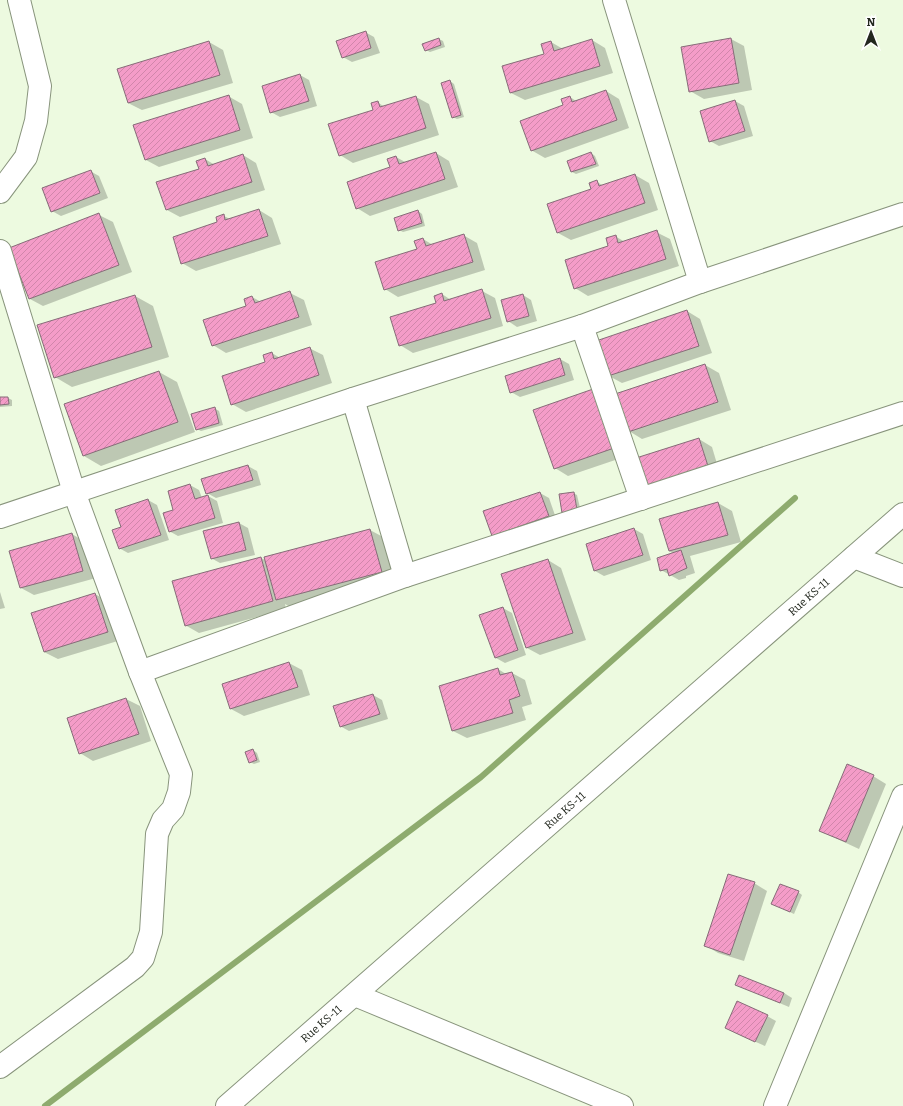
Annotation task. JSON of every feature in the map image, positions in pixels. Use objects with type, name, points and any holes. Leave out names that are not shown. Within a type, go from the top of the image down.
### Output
[{"type":"street","points":[[0,192],[26,157],[36,121],[40,86],[19,0]]},
{"type":"street","points":[[614,0],[700,282]]},
{"type":"street","points":[[0,517],[352,399],[582,326],[700,282],[903,214]]},
{"type":"street","points":[[0,251],[74,492],[140,672],[181,774],[179,792],[173,809],[163,820],[157,834],[151,932],[148,946],[143,958],[135,967],[0,1067]]},
{"type":"street","points":[[582,326],[641,499]]},
{"type":"street","points":[[352,399],[405,576]]},
{"type":"street","points":[[140,672],[405,576],[903,413]]},
{"type":"street","name":"Rue KS-11","points":[[227,1106],[356,995],[903,514]]},
{"type":"street","points":[[854,557],[903,576]]},
{"type":"street","points":[[775,1106],[903,796]]},
{"type":"street","points":[[356,995],[622,1106]]},
{"type":"building","points":[[366,31],[371,48],[342,58],[336,41]]},
{"type":"building","points":[[439,38],[441,45],[425,51],[422,44]]},
{"type":"building","points":[[731,38],[739,83],[689,92],[681,47]]},
{"type":"building","points":[[592,39],[600,66],[510,93],[502,66],[544,54],[541,44],[551,41],[554,51]]},
{"type":"building","points":[[209,41],[220,75],[128,103],[117,69]]},
{"type":"building","points":[[300,74],[309,101],[270,113],[262,86]]},
{"type":"building","points":[[450,80],[461,115],[452,118],[441,83]]},
{"type":"building","points":[[606,90],[617,120],[531,151],[520,121],[563,105],[561,99],[570,96],[572,102]]},
{"type":"building","points":[[229,95],[240,130],[145,160],[133,125]]},
{"type":"building","points":[[416,96],[426,128],[339,156],[328,124],[373,110],[371,103],[378,101],[380,107]]},
{"type":"building","points":[[735,100],[745,131],[709,142],[700,111]]},
{"type":"building","points":[[436,152],[445,179],[356,209],[347,182],[390,167],[387,159],[396,156],[399,164]]},
{"type":"building","points":[[591,152],[596,164],[571,172],[567,161]]},
{"type":"building","points":[[243,154],[252,182],[166,210],[156,182],[199,169],[196,161],[205,158],[208,166]]},
{"type":"building","points":[[91,170],[100,193],[51,212],[42,188]]},
{"type":"building","points":[[635,174],[645,203],[557,233],[547,204],[591,189],[589,183],[597,180],[599,186]]},
{"type":"building","points":[[259,209],[268,236],[181,264],[173,237],[217,222],[216,217],[224,214],[225,220]]},
{"type":"building","points":[[418,210],[422,223],[398,231],[394,218]]},
{"type":"building","points":[[99,213],[119,265],[29,299],[9,248]]},
{"type":"building","points":[[657,230],[666,259],[574,289],[565,260],[608,246],[606,238],[616,235],[618,243]]},
{"type":"building","points":[[464,234],[473,262],[384,290],[375,262],[417,249],[414,241],[423,238],[426,246]]},
{"type":"building","points":[[482,289],[491,318],[399,346],[390,317],[436,303],[434,296],[442,293],[444,301]]},
{"type":"building","points":[[290,291],[299,317],[212,346],[203,320],[246,306],[244,299],[252,296],[255,303]]},
{"type":"building","points":[[523,294],[529,316],[507,322],[501,300]]},
{"type":"building","points":[[135,295],[152,347],[54,378],[37,325]]},
{"type":"building","points":[[687,310],[699,346],[608,376],[596,341]]},
{"type":"building","points":[[310,347],[319,375],[231,405],[222,376],[265,362],[263,355],[272,352],[274,359]]},
{"type":"building","points":[[560,358],[565,375],[510,393],[505,376]]},
{"type":"building","points":[[705,364],[718,402],[628,432],[615,394]]},
{"type":"building","points":[[159,371],[178,422],[83,456],[64,404]]},
{"type":"building","points":[[596,388],[617,447],[554,469],[533,410]]},
{"type":"building","points":[[0,397],[8,397],[9,404],[0,405]]},
{"type":"building","points":[[215,407],[219,423],[196,430],[191,414]]},
{"type":"building","points":[[699,438],[708,466],[645,486],[636,458]]},
{"type":"building","points":[[248,465],[253,480],[206,494],[201,479]]},
{"type":"building","points":[[190,484],[195,499],[208,495],[215,518],[169,532],[163,513],[173,510],[168,491]]},
{"type":"building","points":[[540,492],[549,516],[492,536],[483,511]]},
{"type":"building","points":[[574,492],[577,510],[562,513],[559,494]]},
{"type":"building","points":[[148,499],[161,535],[119,549],[112,530],[121,527],[115,510]]},
{"type":"building","points":[[718,502],[728,535],[669,551],[659,519]]},
{"type":"building","points":[[239,522],[246,550],[211,559],[203,531]]},
{"type":"building","points":[[634,528],[643,555],[594,571],[586,544]]},
{"type":"building","points":[[370,529],[382,572],[276,600],[264,557]]},
{"type":"building","points":[[72,533],[83,571],[20,588],[9,551]]},
{"type":"building","points":[[681,550],[687,568],[669,576],[667,569],[660,571],[657,558]]},
{"type":"building","points":[[261,557],[273,601],[185,626],[172,581]]},
{"type":"building","points":[[548,559],[573,633],[526,648],[501,574]]},
{"type":"building","points":[[95,593],[108,632],[44,652],[31,613]]},
{"type":"building","points":[[503,607],[518,650],[495,658],[479,615]]},
{"type":"building","points":[[289,662],[298,687],[230,709],[222,684]]},
{"type":"building","points":[[498,668],[500,675],[512,672],[520,696],[509,700],[513,713],[452,731],[439,686]]},
{"type":"building","points":[[373,694],[380,714],[340,727],[333,706]]},
{"type":"building","points":[[126,698],[139,734],[79,754],[67,718]]},
{"type":"building","points":[[253,749],[257,760],[249,763],[245,752]]},
{"type":"building","points":[[847,764],[874,775],[846,842],[819,831]]},
{"type":"building","points":[[728,874],[755,882],[730,955],[704,946]]},
{"type":"building","points":[[780,884],[799,891],[790,912],[771,904]]},
{"type":"building","points":[[739,975],[784,993],[780,1003],[735,985]]},
{"type":"building","points":[[737,1001],[768,1015],[755,1042],[725,1028]]},
{"type":"waterway","points":[[45,1106],[481,777],[795,498]]}]
